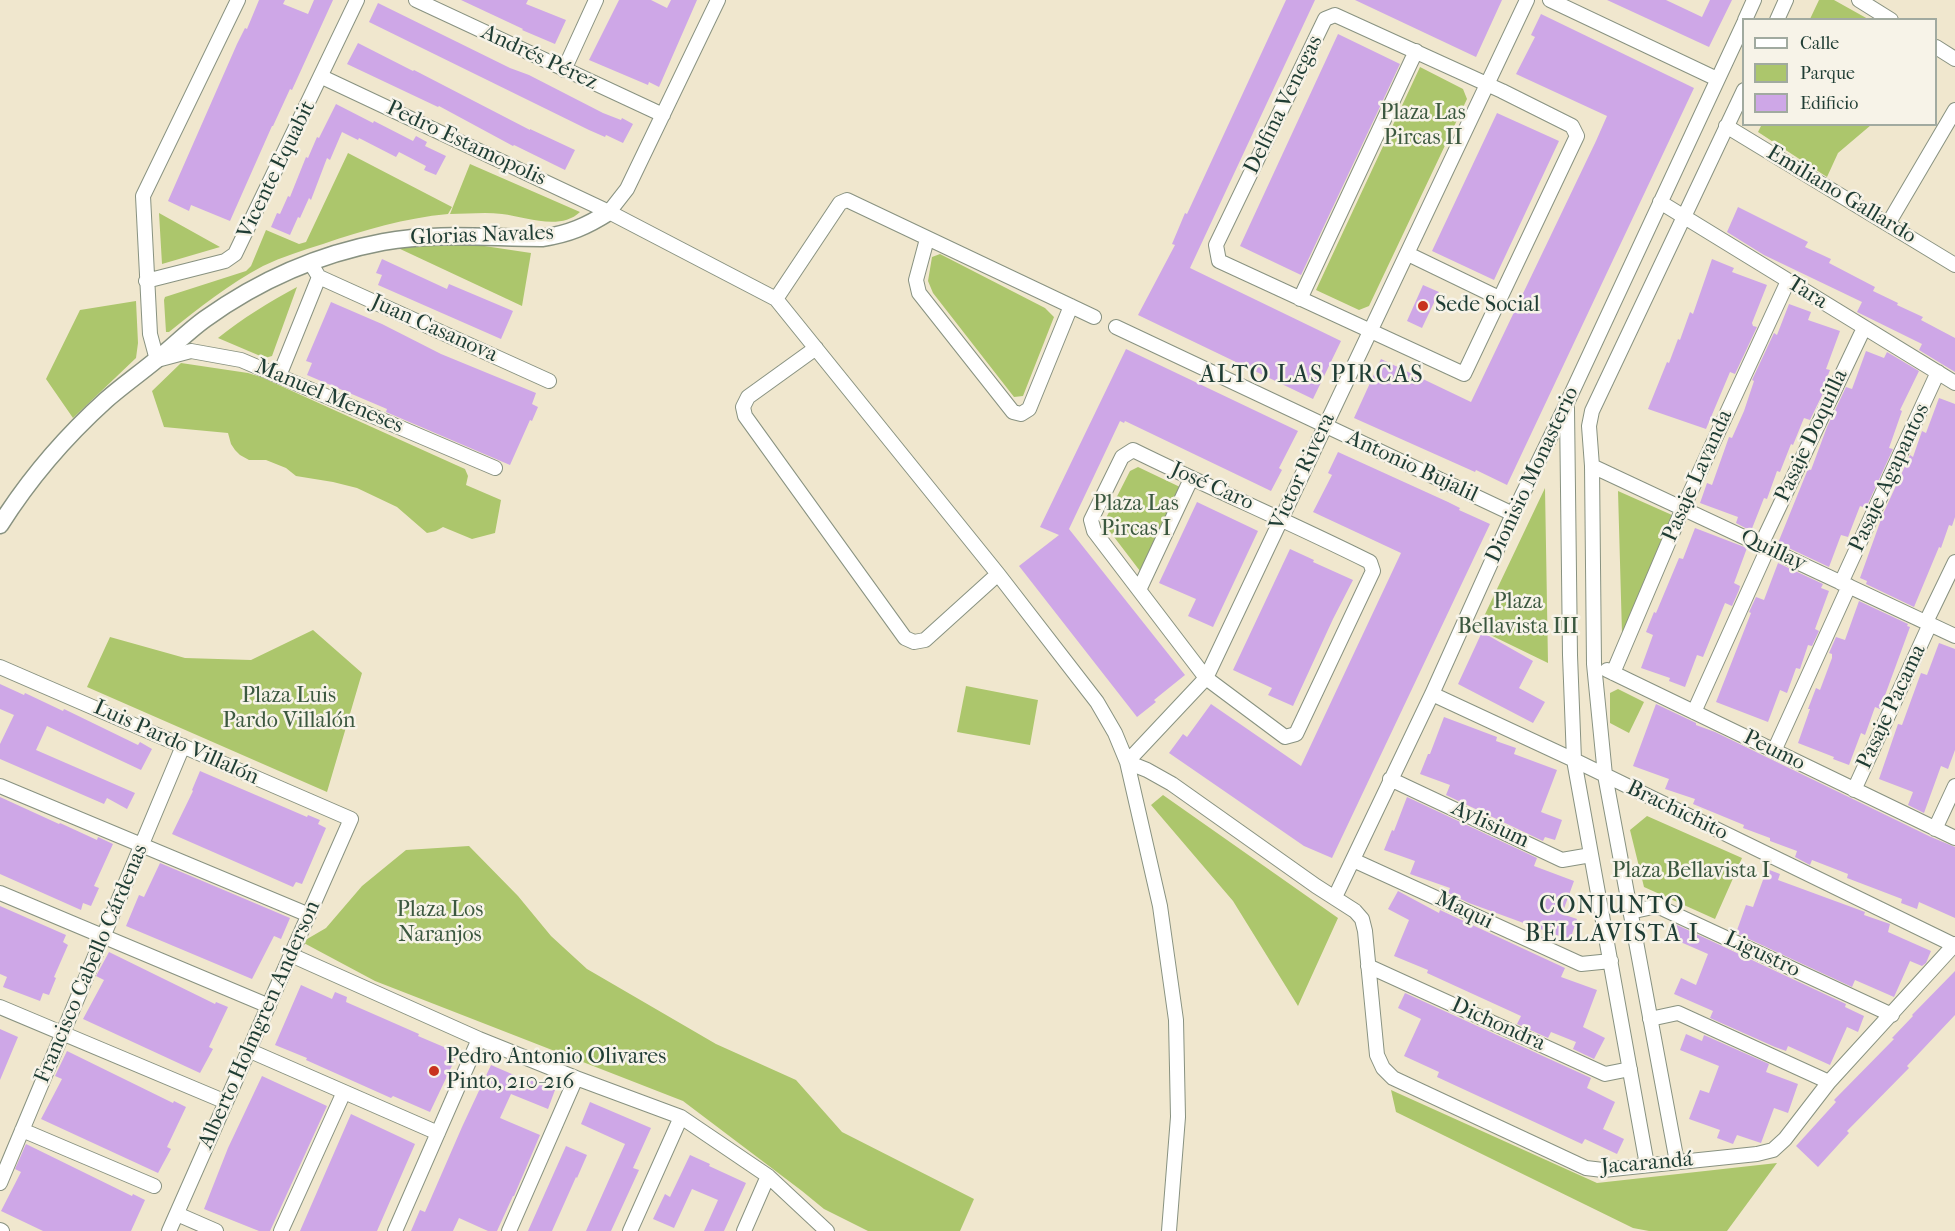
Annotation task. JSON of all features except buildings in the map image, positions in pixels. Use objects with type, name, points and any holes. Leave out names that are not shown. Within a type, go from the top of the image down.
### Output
[{"type":"street","points":[[157,360],[150,333],[143,196],[238,0]]},
{"type":"street","name":"Vicente Equabit","points":[[146,281],[225,261],[236,254],[357,0]]},
{"type":"street","name":"Andrés Pérez","points":[[416,0],[663,115]]},
{"type":"street","points":[[564,70],[596,0]]},
{"type":"street","name":"Glorias Navales","points":[[0,525],[39,470],[107,400],[180,339],[255,287],[310,262],[358,248],[407,238],[457,235],[530,238],[555,236],[587,226],[609,212],[627,189],[718,0]]},
{"type":"street","name":"Victor Rivera","points":[[1126,762],[1206,678],[1527,0]]},
{"type":"street","points":[[1550,0],[1717,79]]},
{"type":"street","name":"Dionisio Monasterio","points":[[1745,18],[1754,0]]},
{"type":"street","points":[[1777,18],[1786,0]]},
{"type":"street","points":[[1859,0],[1888,18]]},
{"type":"street","name":"Delfina Venegas","points":[[1335,15],[1416,51],[1572,126],[1578,136],[1464,374],[1219,261],[1216,245],[1325,19],[1335,15]]},
{"type":"street","name":"Dionisio Monasterio","points":[[1335,897],[1432,694],[1513,514],[1742,25]]},
{"type":"street","points":[[1937,48],[1955,59]]},
{"type":"street","points":[[1300,298],[1416,51]]},
{"type":"street","name":"Pedro Estamopolis","points":[[322,76],[609,212],[776,299]]},
{"type":"street","name":"Dionisio Monasterio","points":[[1677,1162],[1605,776],[1594,663],[1592,466],[1589,426],[1592,411],[1742,92]]},
{"type":"street","points":[[1888,224],[1955,110]]},
{"type":"street","name":"Emiliano Gallardo","points":[[1726,126],[1955,265]]},
{"type":"street","points":[[1094,317],[847,200],[840,202],[776,299],[998,574],[1097,702],[1115,733],[1126,762],[1160,906],[1176,1020],[1178,1117],[1169,1231]]},
{"type":"street","name":"Tara","points":[[1660,202],[1955,383]]},
{"type":"street","points":[[927,239],[916,280],[919,293],[1013,412],[1021,414],[1029,409],[1071,306]]},
{"type":"street","points":[[1408,254],[1499,298]]},
{"type":"street","points":[[279,376],[319,277],[310,262]]},
{"type":"street","name":"Juan Casanova","points":[[319,277],[549,381]]},
{"type":"street","name":"Pasaje Lavanda","points":[[1612,673],[1683,508],[1788,281]]},
{"type":"street","name":"Antonio Bujalil","points":[[1116,327],[1513,514]]},
{"type":"street","name":"Pasaje Doquilla","points":[[1694,712],[1764,546],[1864,328]]},
{"type":"street","points":[[816,348],[748,397],[743,407],[745,416],[905,638],[914,642],[926,640],[998,574]]},
{"type":"street","name":"Manuel Meneses","points":[[157,360],[191,351],[242,360],[495,468]]},
{"type":"street","name":"Pasaje Agapantos","points":[[1774,751],[1938,372]]},
{"type":"street","points":[[1567,403],[1570,655],[1574,760],[1647,1165]]},
{"type":"street","name":"José Caro","points":[[1133,450],[1191,479],[1370,562],[1373,571],[1296,734],[1285,737],[1206,678],[1094,531],[1091,520],[1122,457],[1133,450]]},
{"type":"street","name":"Quillay","points":[[1592,466],[1955,636]]},
{"type":"street","points":[[1139,590],[1191,479]]},
{"type":"street","name":"Pasaje Pacama","points":[[1854,790],[1955,562]]},
{"type":"street","name":"Peumo","points":[[1594,663],[1955,838]]},
{"type":"street","name":"Luis Pardo Villalón","points":[[0,667],[351,819]]},
{"type":"street","name":"Brachichito","points":[[1432,694],[1955,944]]},
{"type":"street","name":"Francisco Cabello Cárdenas","points":[[0,1183],[183,746]]},
{"type":"street","points":[[1126,762],[1147,770],[1172,784],[1335,897]]},
{"type":"street","name":"Aylisium","points":[[1390,779],[1562,860],[1591,855]]},
{"type":"street","points":[[0,786],[309,915]]},
{"type":"street","points":[[1935,829],[1955,786]]},
{"type":"street","name":"Alberto Holmgren Anderson","points":[[169,1231],[351,819]]},
{"type":"street","name":"Maqui","points":[[1353,860],[1581,964],[1611,961]]},
{"type":"street","points":[[0,893],[269,1006]]},
{"type":"street","name":"Jacarandá","points":[[1335,897],[1354,910],[1362,920],[1377,1055],[1383,1068],[1393,1078],[1586,1168],[1603,1170],[1757,1154],[1773,1150],[1785,1139],[1829,1082],[1955,944]]},
{"type":"street","name":"Ligustro","points":[[1630,912],[1657,906],[1892,1015]]},
{"type":"street","points":[[291,955],[479,1039],[681,1117],[768,1176],[827,1231]]},
{"type":"street","name":"Dichondra","points":[[1368,966],[1605,1074],[1630,1069]]},
{"type":"street","points":[[0,1007],[226,1102]]},
{"type":"street","points":[[1650,1019],[1678,1013],[1829,1082]]},
{"type":"street","points":[[395,1231],[479,1039]]},
{"type":"street","points":[[248,1050],[438,1132]]},
{"type":"street","points":[[509,1231],[576,1078]]},
{"type":"street","points":[[281,1231],[344,1092]]},
{"type":"street","points":[[630,1231],[681,1117]]},
{"type":"street","points":[[22,1130],[154,1186]]},
{"type":"street","points":[[744,1231],[768,1176]]},
{"type":"street","points":[[177,1214],[216,1231]]},
{"type":"green space","points":[[1819,0],[1834,0],[1866,18],[1810,18]]},
{"type":"green space","name":"Plaza Las Pircas II","points":[[1420,67],[1463,89],[1467,99],[1369,306],[1359,310],[1316,290]]},
{"type":"green space","points":[[1761,126],[1870,126],[1838,153],[1827,177],[1758,132]]},
{"type":"green space","points":[[348,153],[452,207],[448,214],[416,218],[369,229],[270,263],[226,288],[166,332],[165,297],[246,271],[251,266],[266,230],[299,244],[306,242]]},
{"type":"green space","points":[[470,164],[580,212],[572,218],[553,222],[496,213],[450,214]]},
{"type":"green space","points":[[159,213],[220,247],[162,264]]},
{"type":"green space","points":[[471,244],[531,253],[522,306],[398,248]]},
{"type":"green space","points":[[940,254],[1045,308],[1054,317],[1023,396],[1014,397],[933,293],[928,281],[932,257]]},
{"type":"green space","points":[[297,287],[272,356],[265,358],[218,338],[256,311]]},
{"type":"green space","points":[[136,301],[138,343],[136,358],[73,418],[46,379],[80,310]]},
{"type":"green space","points":[[181,363],[261,377],[465,469],[468,476],[466,485],[501,500],[495,533],[472,539],[443,527],[427,533],[397,507],[357,488],[296,476],[286,468],[266,460],[249,460],[235,450],[228,433],[164,427],[152,391]]},
{"type":"green space","name":"Plaza Las Pircas I","points":[[1138,467],[1180,487],[1140,571],[1108,529],[1106,518],[1130,471]]},
{"type":"green space","name":"Plaza Bellavista III","points":[[1545,488],[1548,663],[1478,629]]},
{"type":"green space","name":"Plaza Bellavista III","points":[[1618,491],[1672,515],[1622,634]]},
{"type":"green space","name":"Plaza Luis Pardo Villalón","points":[[313,630],[362,673],[327,792],[87,687],[110,637],[185,658],[251,660]]},
{"type":"green space","points":[[966,686],[1038,700],[1030,745],[957,732]]},
{"type":"green space","points":[[1618,689],[1644,702],[1629,733],[1610,723],[1610,693]]},
{"type":"green space","points":[[1163,795],[1338,918],[1298,1006],[1233,901],[1151,805]]},
{"type":"green space","name":"Plaza Bellavista I","points":[[1647,816],[1742,858],[1715,919],[1644,887],[1630,830]]},
{"type":"green space","name":"Plaza Los Naranjos","points":[[469,846],[518,896],[551,936],[587,969],[716,1044],[796,1080],[842,1132],[974,1199],[960,1231],[868,1231],[824,1209],[683,1101],[375,981],[302,942],[326,928],[362,886],[406,850]]},
{"type":"green space","points":[[1391,1090],[1597,1183],[1777,1163],[1727,1231],[1649,1231],[1633,1228],[1396,1112]]},
{"type":"place","name":"Sede Social","points":[[1423,306]]},
{"type":"place","name":"Pedro Antonio Olivares Pinto, 210-216","points":[[434,1071]]},
{"type":"district","name":"ALTO LAS PIRCAS","points":[[1312,376]]},
{"type":"district","name":"CONJUNTO BELLAVISTA I","points":[[1612,921]]}]
